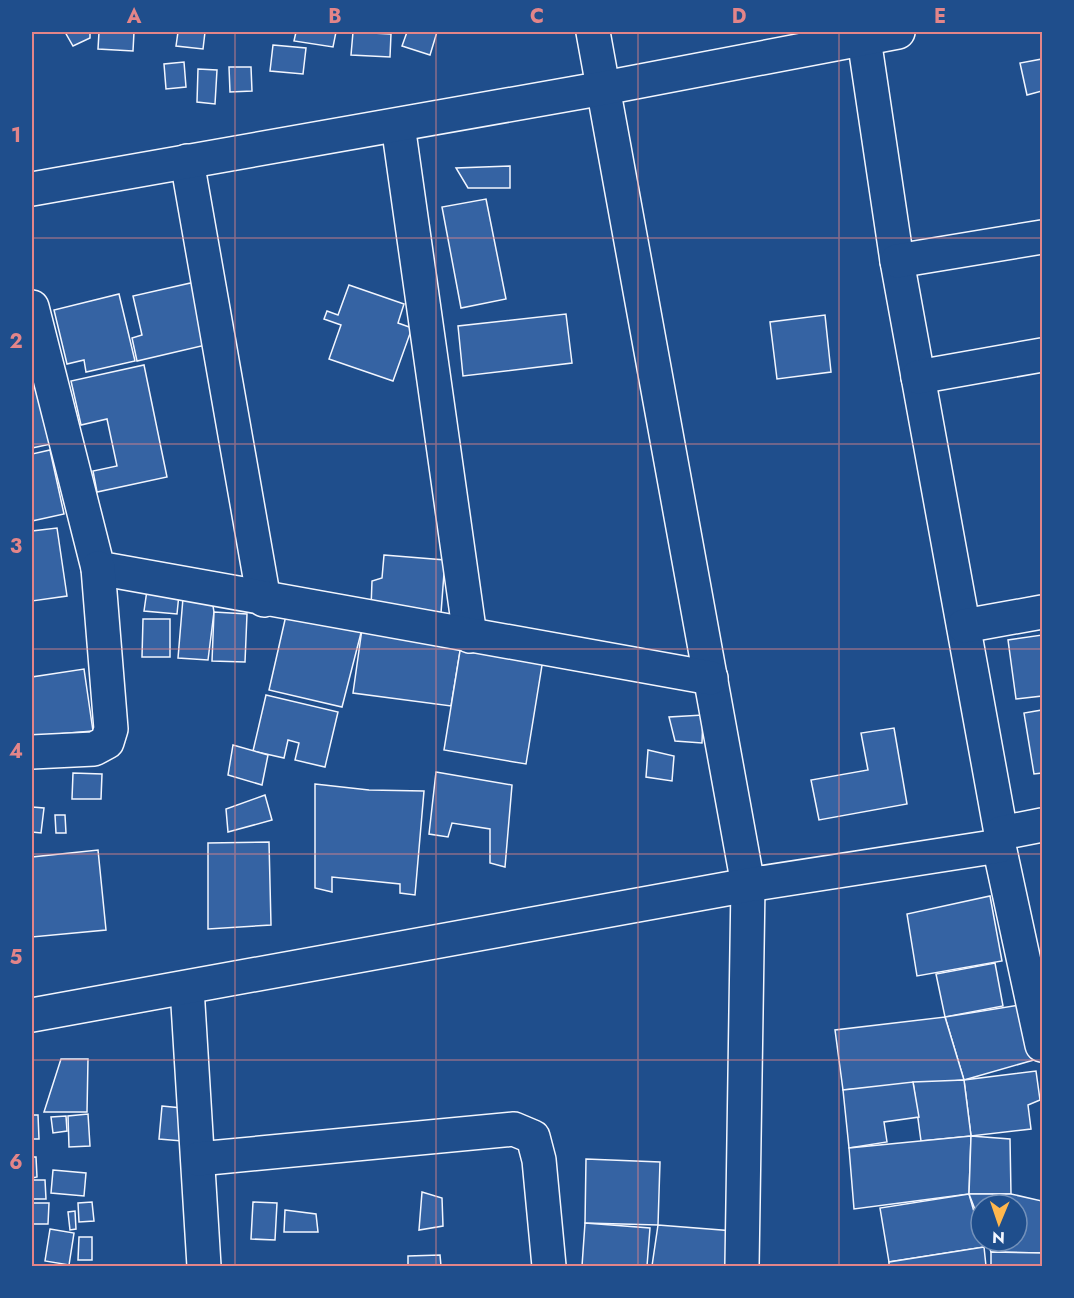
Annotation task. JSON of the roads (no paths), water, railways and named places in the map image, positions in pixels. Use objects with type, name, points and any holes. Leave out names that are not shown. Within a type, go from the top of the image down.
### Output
[{"type":"street","points":[[593,32],[748,885],[742,1266]]},
{"type":"street","points":[[32,189],[604,88],[864,34],[898,32]]},
{"type":"street","points":[[864,34],[897,261],[1000,839],[1042,1045]]},
{"type":"street","points":[[398,125],[470,636]]},
{"type":"street","points":[[187,161],[264,600]]},
{"type":"street","points":[[897,261],[1042,237]]},
{"type":"street","points":[[32,307],[98,568],[111,729],[107,742],[94,749],[32,752]]},
{"type":"street","points":[[918,377],[1042,355]]},
{"type":"street","points":[[98,568],[264,600],[711,678]]},
{"type":"street","points":[[963,626],[1042,612]]},
{"type":"street","points":[[32,1015],[1000,839],[1042,825]]},
{"type":"street","points":[[187,987],[204,1266]]},
{"type":"street","points":[[198,1159],[514,1129],[533,1137],[539,1160],[549,1266]]}]
